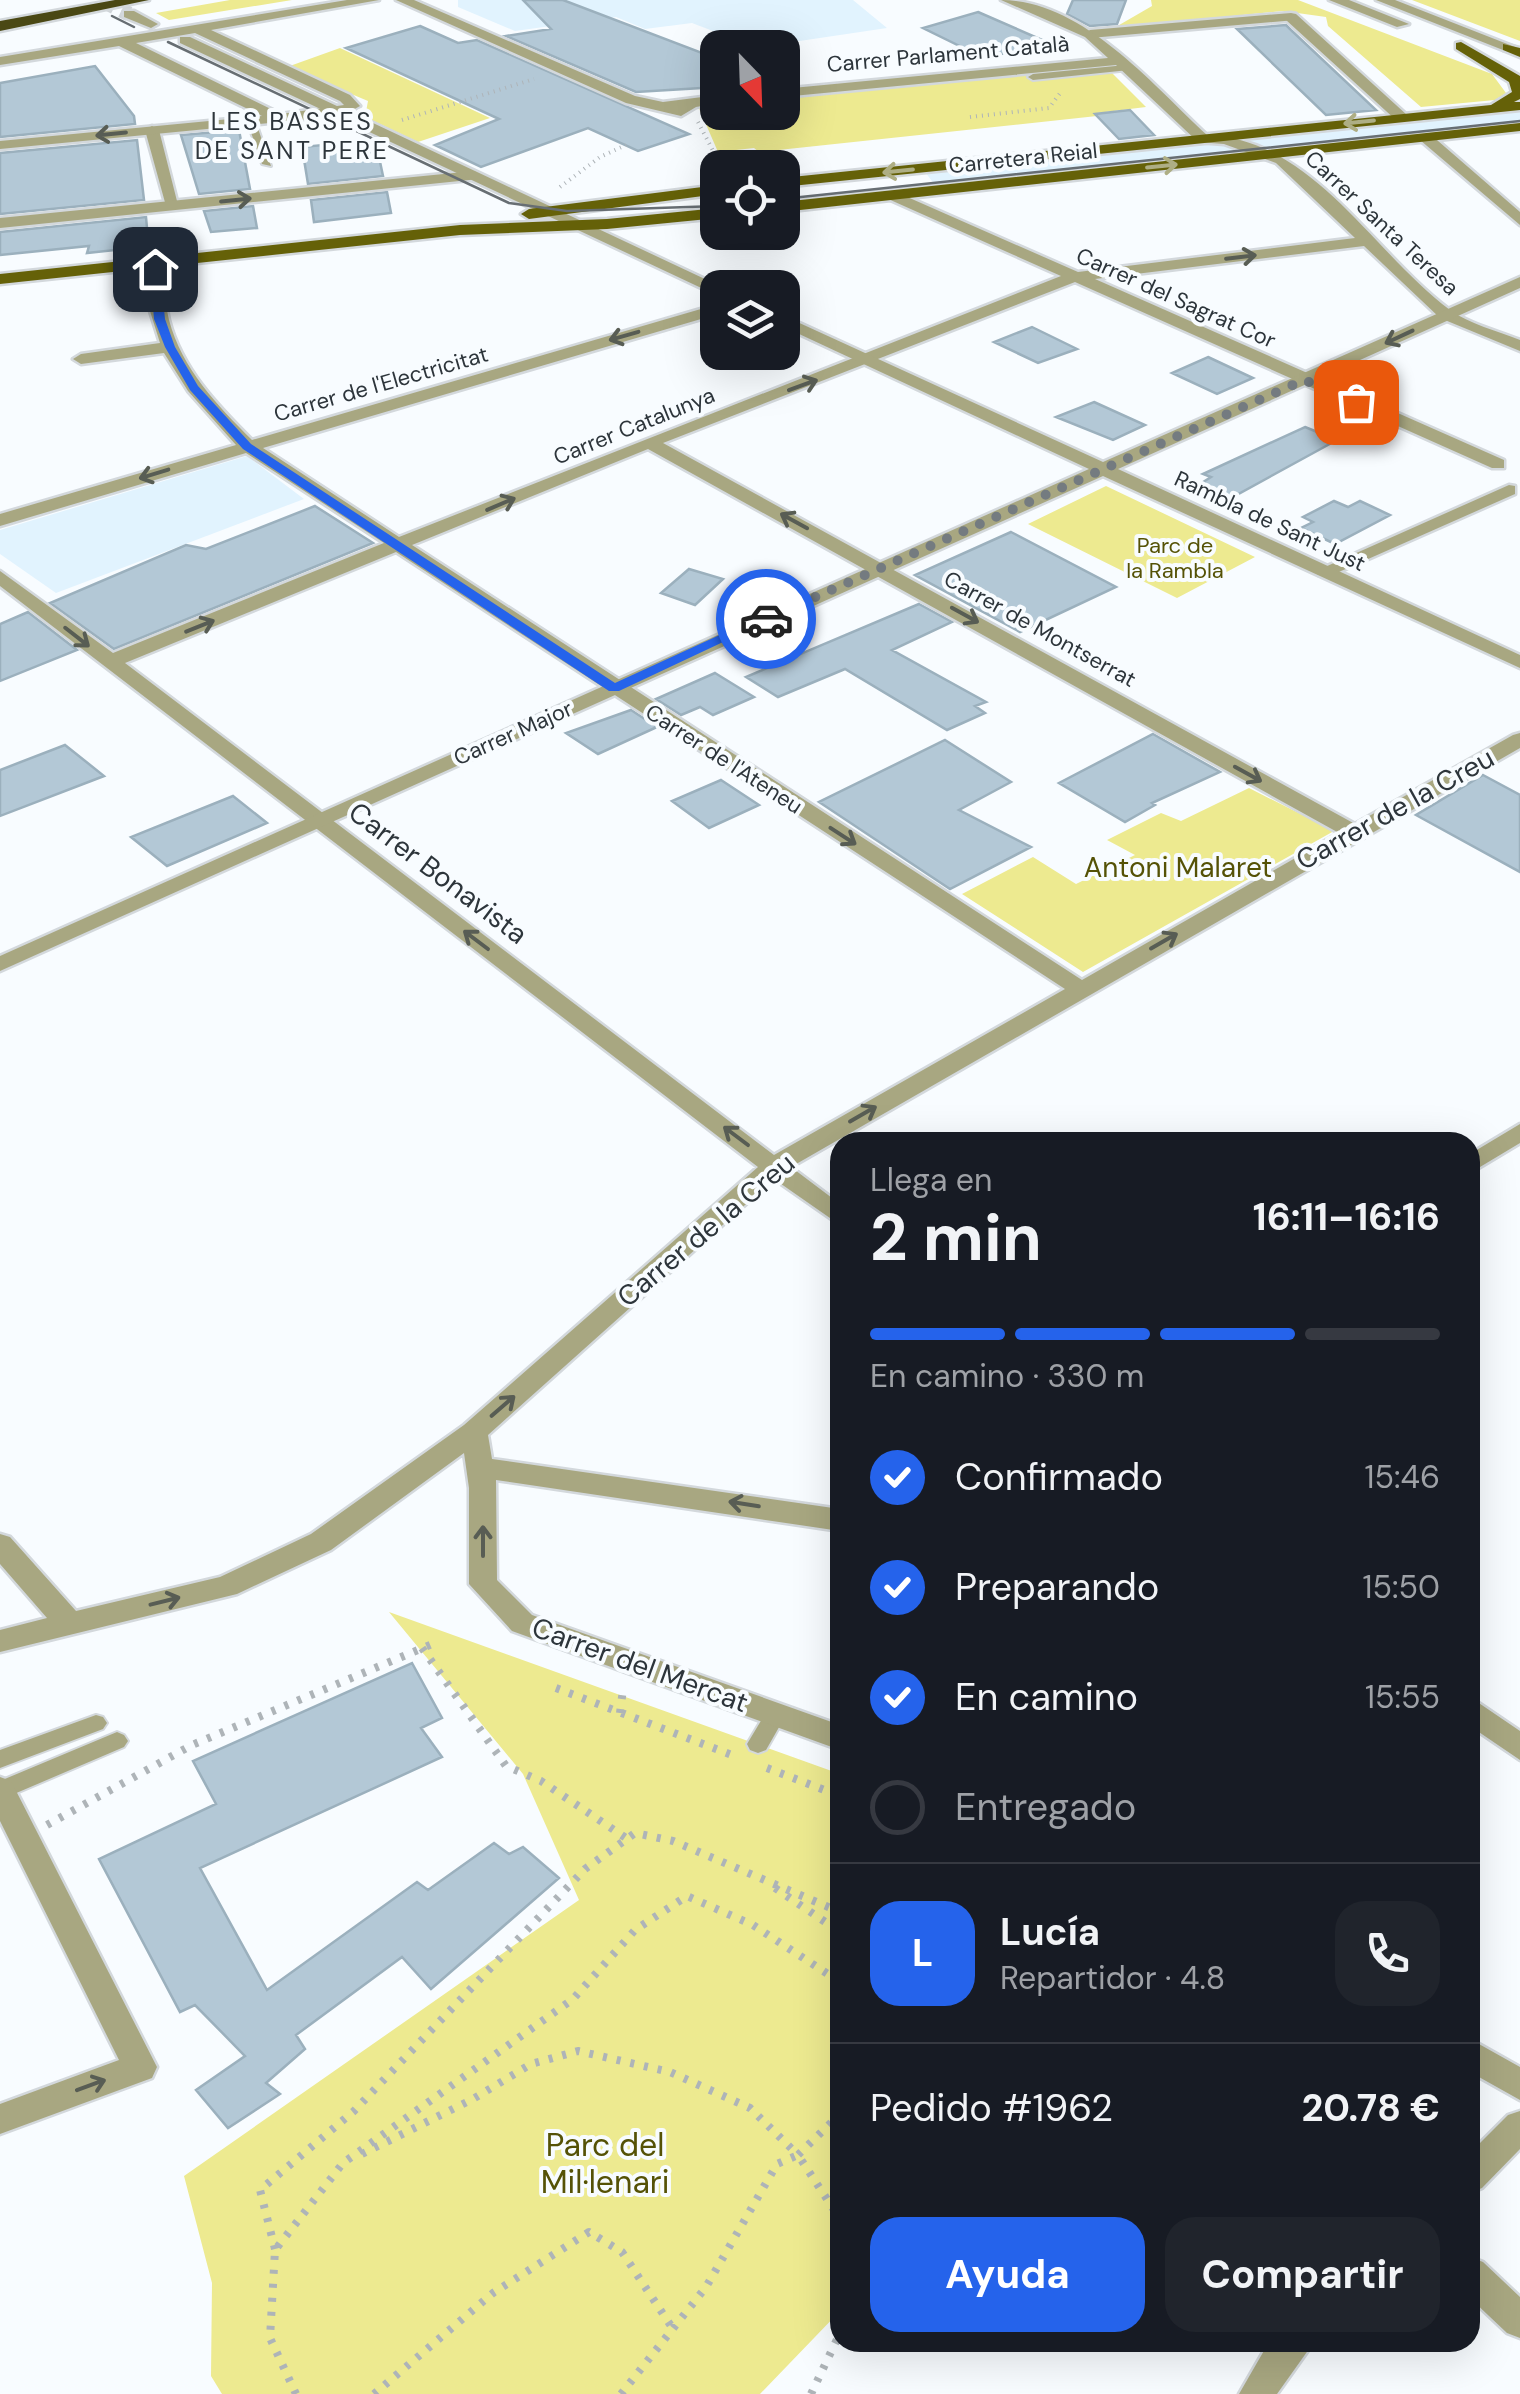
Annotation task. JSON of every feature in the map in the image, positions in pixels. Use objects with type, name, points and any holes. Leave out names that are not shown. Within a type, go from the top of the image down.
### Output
[{"type":"highway","points":[[0,26],[136,4]]},
{"type":"main road","points":[[1461,46],[1520,69]]},
{"type":"main road","points":[[1461,46],[1508,73],[1519,87],[1514,100],[1491,109]]},
{"type":"main road","name":"Carretera Reial","points":[[800,181],[1520,106]]},
{"type":"main road","name":"Carretera Reial","points":[[800,204],[1520,127]]},
{"type":"main road","points":[[460,230],[548,210],[700,192]]},
{"type":"main road","points":[[0,279],[460,230],[700,215]]},
{"type":"street","points":[[0,61],[119,40],[190,34],[372,0]]},
{"type":"street","points":[[403,0],[632,100],[684,108],[700,104]]},
{"type":"street","points":[[1008,0],[1090,34],[1203,138]]},
{"type":"street","points":[[1336,0],[1461,46]]},
{"type":"street","points":[[1383,0],[1516,50]]},
{"type":"street","points":[[136,4],[151,24]]},
{"type":"street","points":[[1090,34],[1291,16],[1402,118]]},
{"type":"street","points":[[190,34],[337,113],[700,282]]},
{"type":"street","points":[[119,40],[278,118]]},
{"type":"street","name":"Carrer Parlament Català","points":[[800,91],[1122,64]]},
{"type":"street","points":[[0,144],[337,113]]},
{"type":"street","points":[[152,130],[174,206]]},
{"type":"street","points":[[1425,137],[1520,220]]},
{"type":"street","name":"Carretera Reial","points":[[1203,138],[1269,155]]},
{"type":"street","name":"Carrer Santa Teresa","points":[[1269,155],[1288,165],[1364,242],[1446,315],[1520,346]]},
{"type":"street","points":[[0,224],[474,176]]},
{"type":"street","name":"Carrer del Sagrat Cor","points":[[891,195],[1498,464]]},
{"type":"street","name":"Carrer Catalunya","points":[[110,662],[398,548],[649,442],[869,360],[1074,277],[1364,242]]},
{"type":"street","name":"Carrer de l'Ateneu","points":[[154,262],[160,319],[170,347],[194,387],[247,446],[1080,989]]},
{"type":"street","name":"Carrer Major","points":[[0,964],[1520,282]]},
{"type":"street","name":"Carrer de l'Electricitat","points":[[0,520],[700,314]]},
{"type":"street","name":"Rambla de Sant Just","points":[[800,328],[1520,662]]},
{"type":"street","points":[[81,359],[170,347]]},
{"type":"street","name":"Carrer de Montserrat","points":[[649,442],[1352,832]]},
{"type":"street","points":[[1514,491],[1493,477],[1498,464],[1520,459]]},
{"type":"street","points":[[1325,571],[1514,491]]},
{"type":"street","name":"Carrer Bonavista","points":[[0,577],[830,1209]]},
{"type":"street","name":"Carrer de la Creu","points":[[833,1132],[1520,739]]},
{"type":"street","points":[[1480,1158],[1520,1132]]},
{"type":"street","name":"Carrer de la Creu","points":[[0,1641],[227,1586],[321,1542],[474,1432],[774,1166],[830,1134]]},
{"type":"street","name":"Carrer del Mercat","points":[[474,1432],[480,1467],[484,1584],[522,1623],[830,1734]]},
{"type":"street","points":[[480,1467],[830,1519]]},
{"type":"street","points":[[0,1544],[70,1624]]},
{"type":"street","points":[[1480,1717],[1520,1748]]},
{"type":"street","points":[[0,1791],[140,2067],[0,2119]]},
{"type":"street","points":[[1480,2060],[1520,2085]]},
{"type":"street","points":[[1480,2167],[1520,2126]]},
{"type":"street","points":[[1480,2283],[1520,2321]]},
{"type":"street","points":[[1257,2394],[1285,2352]]},
{"type":"lane","points":[[1032,77],[1122,64]]},
{"type":"lane","points":[[250,120],[266,164]]},
{"type":"lane","points":[[758,1744],[775,1715]]},
{"type":"lane","points":[[0,1759],[96,1723]]},
{"type":"lane","points":[[0,1791],[117,1741]]},
{"type":"path","points":[[373,130],[562,71]]},
{"type":"path","points":[[970,116],[1050,108],[1067,82]]},
{"type":"path","points":[[684,108],[695,116],[713,150]]},
{"type":"path","points":[[520,198],[559,187],[600,157],[626,146]]},
{"type":"path","points":[[24,1838],[192,1745],[437,1642]]},
{"type":"path","points":[[422,1648],[506,1766],[540,1781],[626,1838]]},
{"type":"path","points":[[620,1713],[624,1687]]},
{"type":"path","points":[[556,1688],[830,1792]]},
{"type":"path","points":[[296,2394],[270,2338],[275,2250],[260,2190],[354,2111],[585,1869],[634,1833],[673,1841],[830,1908]]},
{"type":"path","points":[[760,1878],[830,1925]]},
{"type":"path","points":[[275,2250],[343,2163],[574,1998],[635,1930],[688,1896],[754,1924],[830,1975]]},
{"type":"path","points":[[343,2163],[473,2099],[530,2064],[578,2051],[670,2072],[750,2108],[798,2156],[830,2204]]},
{"type":"path","points":[[620,2394],[706,2287],[764,2180],[777,2164],[798,2156],[830,2124]]},
{"type":"path","points":[[374,2394],[493,2293],[589,2232],[622,2252],[672,2329]]},
{"type":"path","points":[[811,2394],[831,2352]]},
{"type":"shaded area","points":[[458,0],[853,0],[887,28],[800,41],[800,30],[710,30],[692,23],[645,29],[616,17],[515,31],[458,7]]},
{"type":"shaded area","points":[[1520,110],[1520,123],[1270,150],[1237,140]]},
{"type":"shaded area","points":[[1215,142],[1248,152],[935,185],[925,172]]},
{"type":"shaded area","points":[[247,456],[304,499],[56,593],[0,554],[0,530]]},
{"type":"green space","points":[[230,0],[292,0],[169,20],[156,13]]},
{"type":"green space","points":[[1151,0],[1298,0],[1492,74],[1506,93],[1495,100],[1421,107],[1328,26],[1326,17],[1283,11],[1114,28],[1152,6]]},
{"type":"green space","points":[[1412,0],[1520,0],[1520,41]]},
{"type":"green space","points":[[340,48],[490,118],[418,142],[365,117],[368,101],[287,67]]},
{"type":"green space","points":[[1025,73],[1034,81],[1112,73],[1146,107],[1097,116],[778,150],[717,150],[708,130],[800,130],[800,96]]},
{"type":"green space","name":"Parc de la Rambla","points":[[1106,486],[1255,557],[1177,598],[1028,524]]},
{"type":"green space","name":"Antoni Malaret","points":[[1249,788],[1334,831],[1083,972],[962,894],[1033,857],[1076,884],[1135,855],[1107,840],[1161,813],[1181,821]]},
{"type":"green space","name":"Parc del Mil·lenari","points":[[389,1612],[830,1770],[830,2321],[760,2394],[222,2394],[211,2376],[212,2283],[184,2176],[579,1900],[523,1774]]},
{"type":"building","points":[[523,0],[563,0],[700,52],[700,88],[636,92],[506,36],[551,29]]},
{"type":"building","points":[[1073,0],[1126,0],[1117,24],[1090,26],[1067,14]]},
{"type":"building","points":[[978,12],[1049,43],[984,58],[923,28]]},
{"type":"building","points":[[1286,25],[1376,110],[1326,115],[1237,29]]},
{"type":"building","points":[[420,26],[458,43],[477,40],[689,134],[638,151],[588,128],[481,167],[435,145],[499,119],[346,48]]},
{"type":"building","points":[[95,66],[134,116],[135,124],[0,137],[0,83]]},
{"type":"building","points":[[1130,110],[1154,135],[1119,139],[1095,114]]},
{"type":"building","points":[[239,130],[250,189],[199,194],[181,135]]},
{"type":"building","points":[[137,140],[144,200],[0,214],[0,153]]},
{"type":"building","points":[[354,142],[379,157],[383,176],[308,184],[302,147]]},
{"type":"building","points":[[387,192],[391,213],[314,222],[311,200]]},
{"type":"building","points":[[253,206],[257,228],[211,232],[204,211]]},
{"type":"building","points":[[146,217],[148,239],[124,241],[125,249],[87,253],[89,246],[0,255],[0,232]]},
{"type":"building","points":[[1032,327],[1077,349],[1038,363],[994,342]]},
{"type":"building","points":[[1208,357],[1253,378],[1217,394],[1172,373]]},
{"type":"building","points":[[1094,402],[1145,425],[1113,440],[1056,417]]},
{"type":"building","points":[[1305,427],[1337,440],[1231,498],[1200,484],[1211,477],[1203,474]]},
{"type":"building","points":[[1334,501],[1348,507],[1360,501],[1390,515],[1335,544],[1301,528],[1313,522],[1303,517]]},
{"type":"building","points":[[315,506],[373,543],[114,649],[50,603],[186,545],[206,549]]},
{"type":"building","points":[[1011,532],[1116,587],[1020,632],[915,575]]},
{"type":"building","points":[[689,569],[723,579],[695,605],[661,593]]},
{"type":"building","points":[[919,604],[952,622],[892,650],[986,702],[975,706],[985,713],[947,730],[845,669],[778,697],[746,677]]},
{"type":"building","points":[[28,612],[77,650],[0,681],[0,624]]},
{"type":"building","points":[[715,673],[754,697],[713,715],[700,707],[681,715],[656,699]]},
{"type":"building","points":[[631,710],[657,727],[598,754],[566,733]]},
{"type":"building","points":[[1153,734],[1220,772],[1152,803],[1155,805],[1125,822],[1059,783]]},
{"type":"building","points":[[945,740],[1011,782],[959,810],[1031,847],[950,889],[819,802]]},
{"type":"building","points":[[65,745],[104,776],[0,816],[0,770]]},
{"type":"building","points":[[1483,775],[1520,795],[1520,872],[1416,815]]},
{"type":"building","points":[[721,780],[759,805],[709,828],[672,801]]},
{"type":"building","points":[[233,796],[267,823],[167,866],[131,837]]},
{"type":"building","points":[[412,1663],[442,1718],[421,1728],[442,1757],[200,1868],[267,1990],[417,1882],[428,1890],[494,1843],[509,1854],[523,1847],[559,1878],[431,1989],[402,1957],[296,2035],[305,2049],[266,2083],[280,2094],[228,2128],[196,2090],[245,2056],[195,2005],[180,2012],[99,1859],[216,1804],[193,1761]]},
{"type":"tunnel","points":[[101,0],[129,14]]},
{"type":"tram line","points":[[112,16],[134,27]]},
{"type":"tram line","points":[[168,42],[509,203],[567,211],[700,207]]},
{"type":"tram line","points":[[800,197],[1520,121]]},
{"type":"way so far","points":[[766,619],[1304,380],[1356,402]]},
{"type":"district","name":"LES BASSES DE SANT PERE","points":[[292,136]]},
{"type":"route","points":[[155,269],[160,319],[170,347],[194,387],[247,446],[614,688],[766,619]]}]
